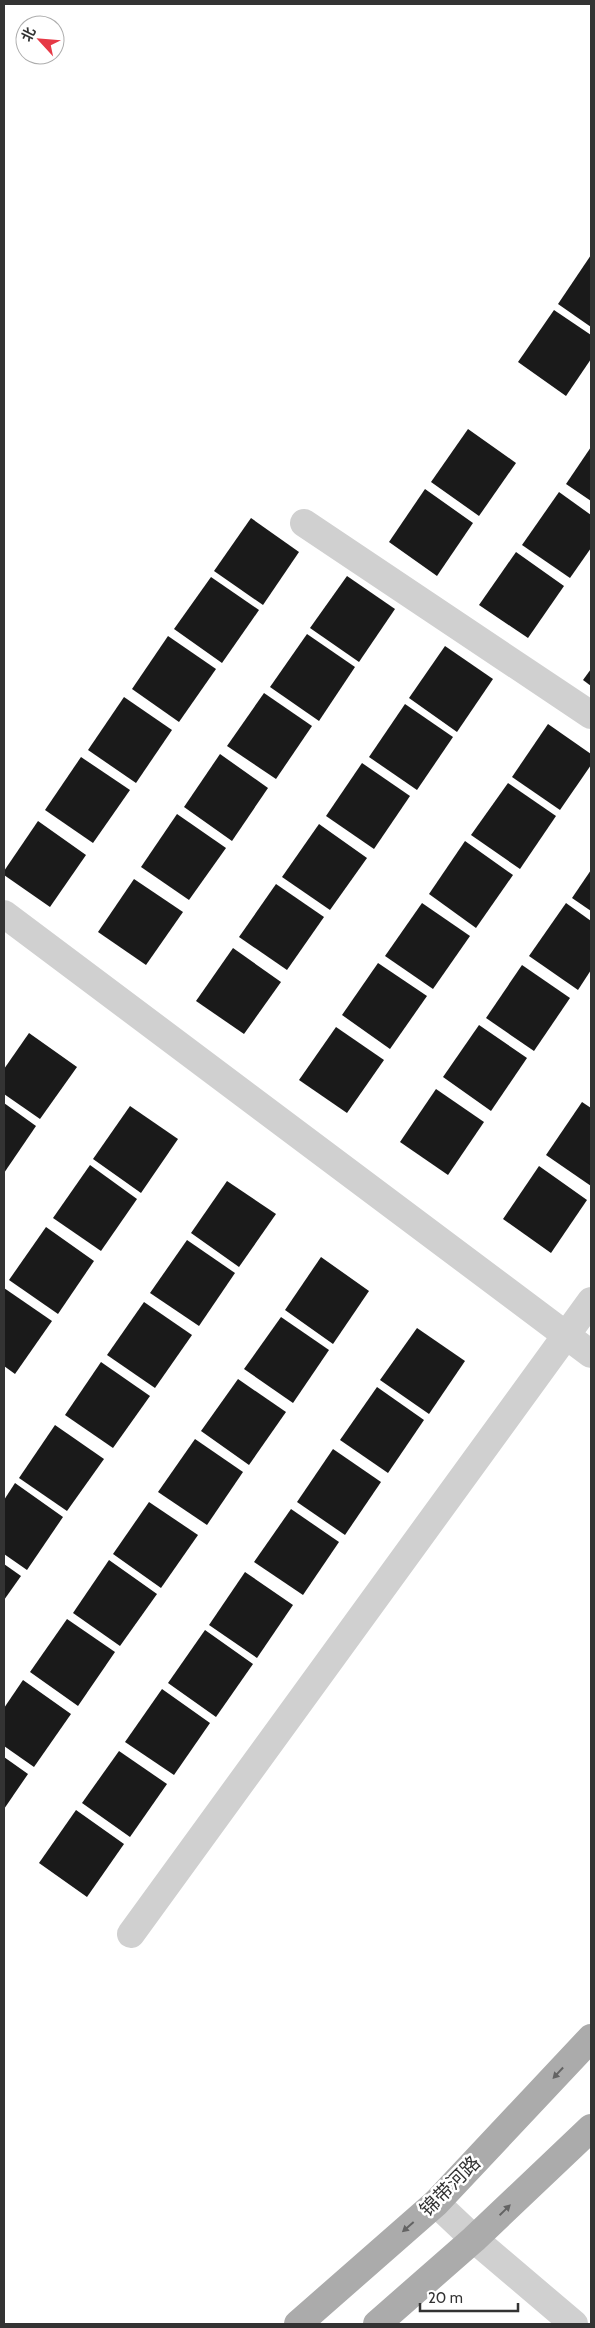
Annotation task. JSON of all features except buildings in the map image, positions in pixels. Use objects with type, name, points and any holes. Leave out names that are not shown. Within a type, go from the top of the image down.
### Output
[{"type":"main road","name":"锦带河路","points":[[298,2324],[436,2203],[591,2038]]},
{"type":"main road","points":[[377,2324],[474,2240],[591,2128]]},
{"type":"street","points":[[304,523],[591,715]]},
{"type":"street","points":[[4,914],[591,1354]]},
{"type":"street","points":[[131,1934],[591,1301]]},
{"type":"street","points":[[436,2203],[474,2240],[574,2324]]}]
